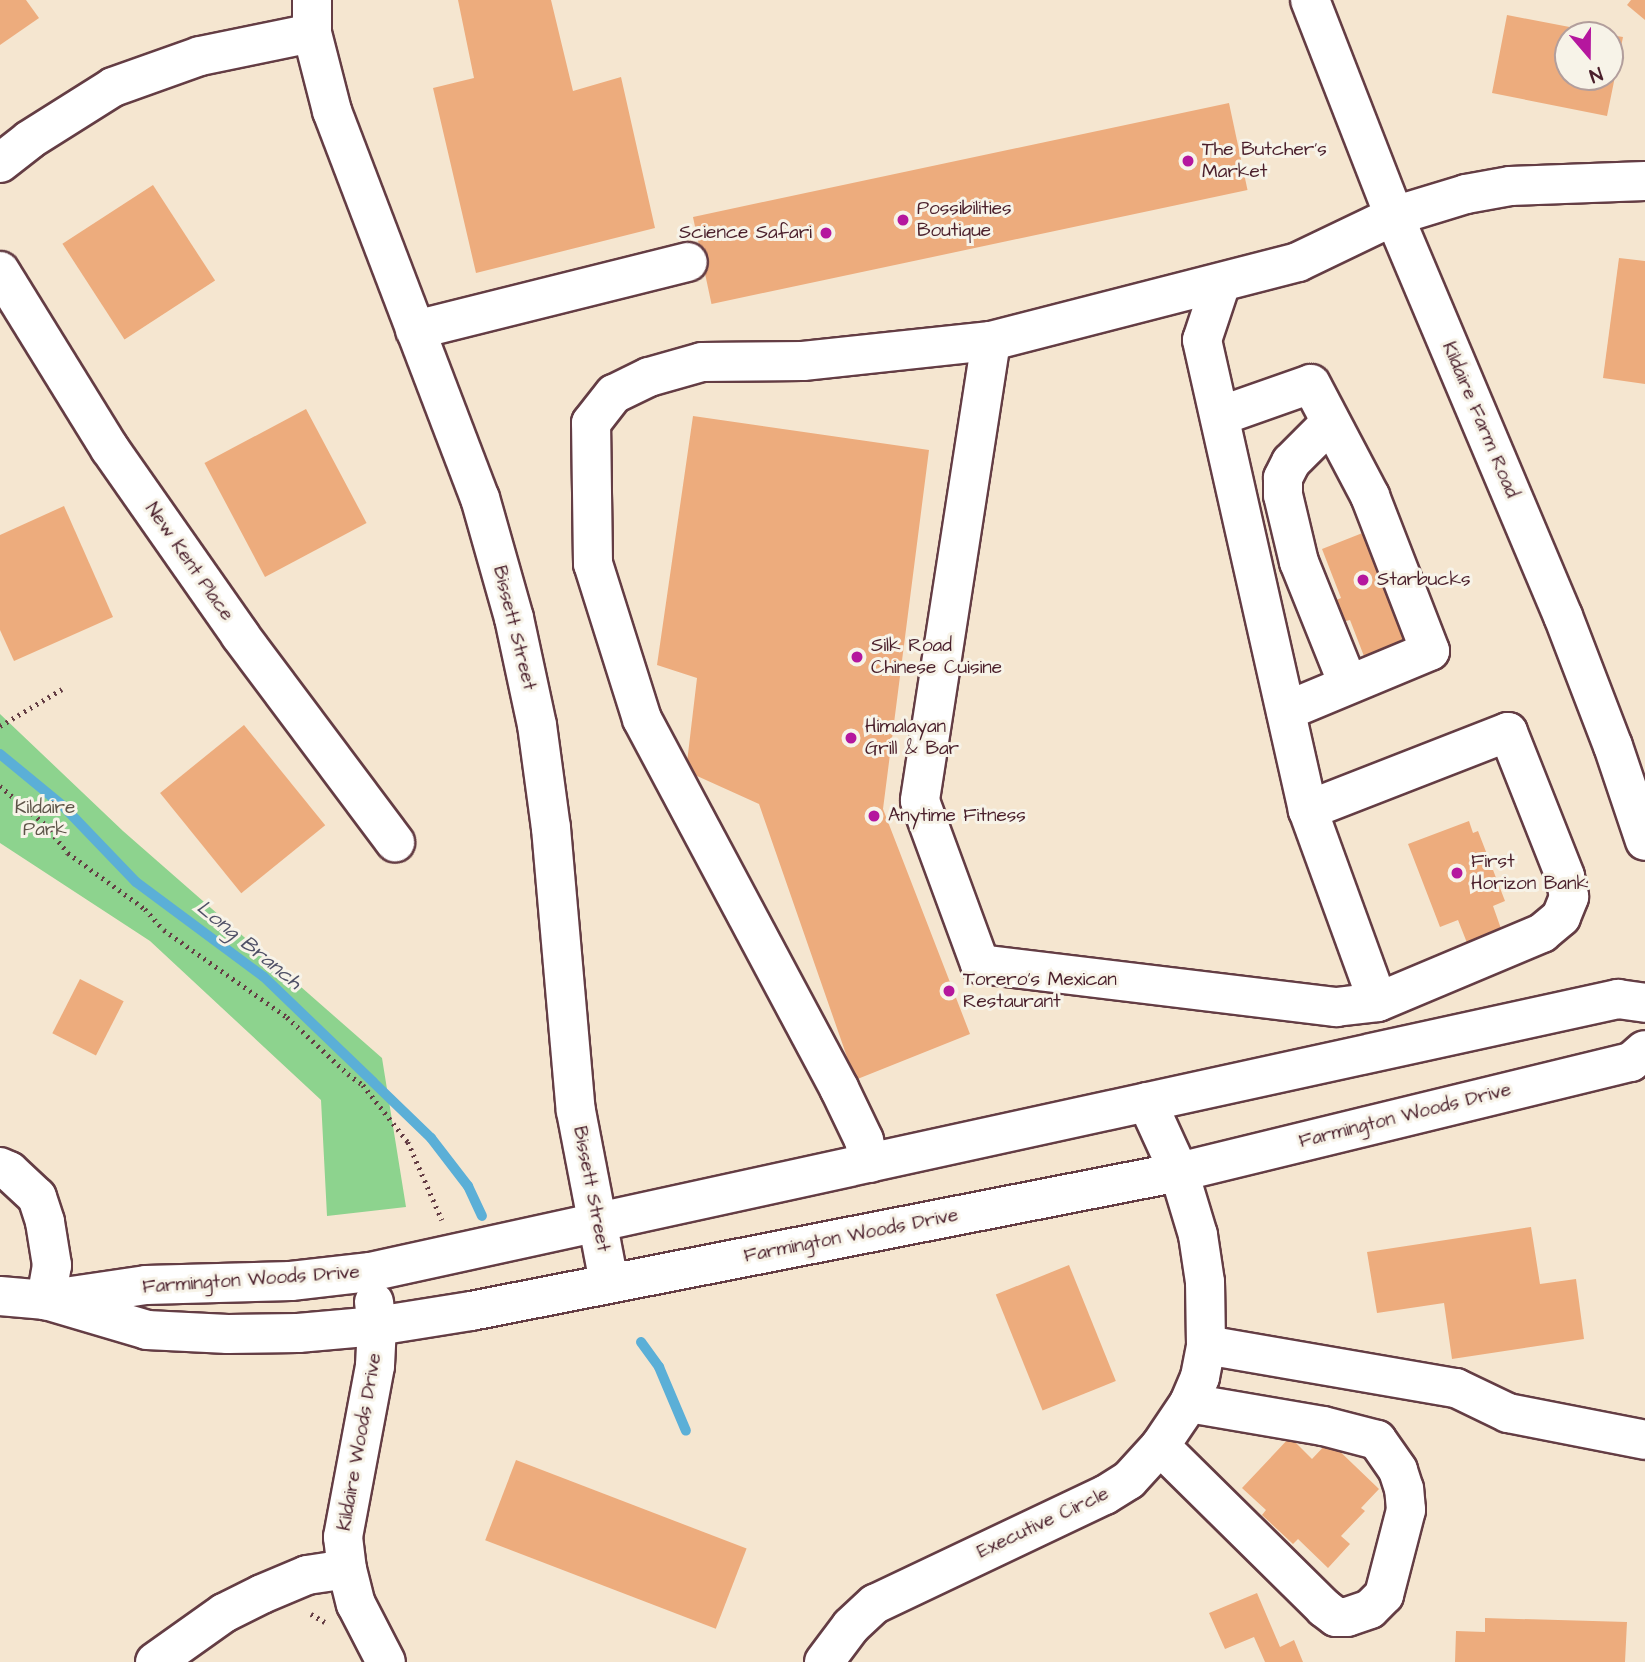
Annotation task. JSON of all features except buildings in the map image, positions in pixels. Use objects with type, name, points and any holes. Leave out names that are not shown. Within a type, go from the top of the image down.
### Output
[{"type":"street","name":"Kildaire Farm Road","points":[[1310,0],[1394,216],[1563,616],[1613,746],[1645,841]]},
{"type":"street","points":[[0,163],[29,140],[113,87],[312,17]]},
{"type":"street","name":"Bissett Street","points":[[312,17],[332,111],[480,498],[514,618],[537,725],[551,828],[576,1111],[609,1282]]},
{"type":"street","points":[[870,1163],[864,1140],[839,1088],[642,719],[593,564],[591,424],[614,394],[649,377],[702,362],[803,361],[991,341],[1298,262],[1394,216],[1466,194],[1510,186],[1645,181]]},
{"type":"street","points":[[415,330],[688,262]]},
{"type":"street","name":"New Kent Place","points":[[0,271],[110,449],[240,635],[395,842]]},
{"type":"street","points":[[1221,283],[1202,340],[1308,810],[1378,1002]]},
{"type":"street","points":[[991,341],[920,801],[980,964],[1336,1007],[1378,1002],[1542,933],[1561,916],[1569,897],[1565,876],[1508,732],[1308,810]]},
{"type":"street","points":[[1220,416],[1311,384],[1370,496],[1430,650],[1286,711]]},
{"type":"street","points":[[1330,423],[1291,462],[1283,478],[1283,495],[1299,562],[1348,684]]},
{"type":"street","name":"Farmington Woods Drive","points":[[46,1300],[146,1285],[291,1281],[370,1272],[1618,999],[1645,1003]]},
{"type":"street","name":"Farmington Woods Drive","points":[[0,1296],[46,1300],[147,1331],[263,1334],[377,1326],[471,1311],[1179,1172],[1630,1062],[1645,1050]]},
{"type":"street","name":"Executive Circle","points":[[824,1662],[851,1626],[875,1604],[1105,1495],[1129,1480],[1160,1446],[1189,1403],[1200,1377],[1206,1345],[1205,1282],[1198,1235],[1179,1172],[1147,1102]]},
{"type":"street","points":[[0,1167],[9,1171],[37,1197],[45,1222],[52,1265],[46,1300]]},
{"type":"street","name":"Kildaire Woods Drive","points":[[370,1272],[377,1326],[375,1366],[343,1537],[346,1569],[356,1604],[386,1662]]},
{"type":"street","points":[[1206,1345],[1456,1388],[1508,1413],[1645,1440]]},
{"type":"street","points":[[1160,1446],[1336,1617],[1347,1617],[1370,1609],[1384,1595],[1406,1510],[1404,1489],[1398,1470],[1377,1440],[1322,1426],[1189,1403]]},
{"type":"street","points":[[155,1662],[224,1613],[261,1594],[307,1575],[346,1569]]},
{"type":"path","points":[[0,726],[62,690]]},
{"type":"path","points":[[0,786],[46,825],[68,853],[145,909],[164,930],[287,1017],[363,1085],[408,1142],[444,1227]]},
{"type":"green space","name":"Kildaire Park","points":[[0,714],[123,831],[382,1058],[406,1207],[327,1216],[321,1100],[150,941],[0,843]]},
{"type":"waterway","name":"Long Branch","points":[[0,754],[63,806],[136,882],[264,977],[431,1138],[468,1186],[482,1216]]},
{"type":"waterway","name":"Long Branch","points":[[641,1342],[659,1367],[686,1431]]},
{"type":"place","name":"The Butcher's Market","points":[[1188,161]]},
{"type":"place","name":"Possibilities Boutique","points":[[903,220]]},
{"type":"place","name":"Science Safari","points":[[826,233]]},
{"type":"place","name":"Starbucks","points":[[1363,580]]},
{"type":"place","name":"Silk Road Chinese Cuisine","points":[[857,657]]},
{"type":"place","name":"Himalayan Grill & Bar","points":[[851,738]]},
{"type":"place","name":"Anytime Fitness","points":[[874,816]]},
{"type":"place","name":"First Horizon Bank","points":[[1457,873]]},
{"type":"place","name":"Torero's Mexican Restaurant","points":[[949,991]]}]
